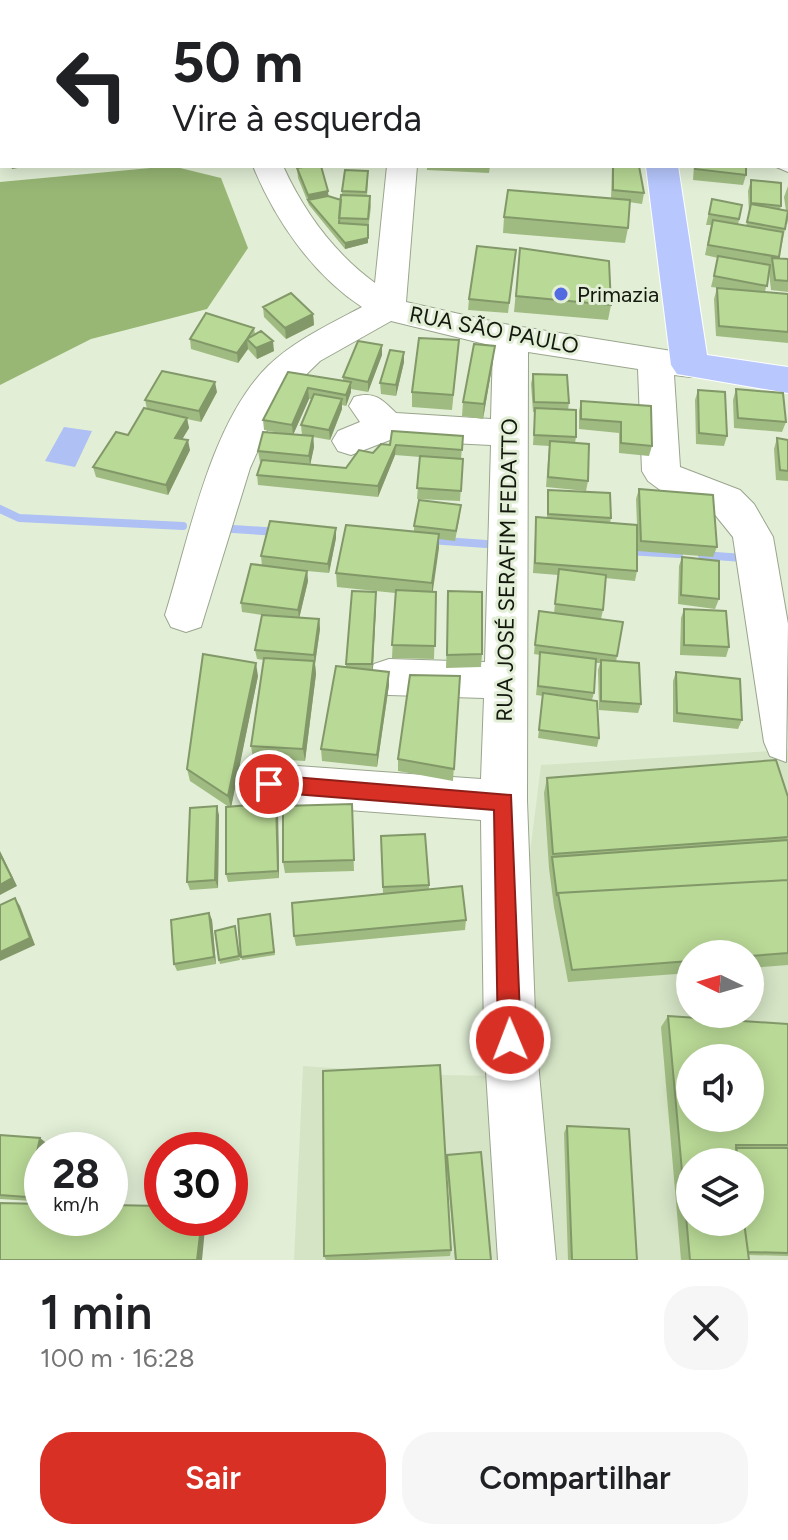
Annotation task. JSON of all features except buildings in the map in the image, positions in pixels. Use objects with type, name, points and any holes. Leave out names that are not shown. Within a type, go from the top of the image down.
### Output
[{"type":"main road","points":[[662,168],[673,362]]},
{"type":"main road","name":"RUA SÃO PAULO","points":[[673,362],[788,380]]},
{"type":"street","name":"RUA SÃO PAULO","points":[[269,168],[281,199],[337,268],[361,290],[389,308],[437,323],[511,338],[673,362]]},
{"type":"street","points":[[186,615],[243,436],[268,389],[296,363],[389,308],[402,168]]},
{"type":"street","name":"RUA JOSÉ SERAFIM FEDATTO","points":[[511,338],[504,801],[510,1040],[527,1260]]},
{"type":"street","points":[[673,362],[661,471],[677,484],[722,498],[740,512],[753,537],[786,742]]},
{"type":"street","points":[[351,441],[376,416],[509,433]]},
{"type":"street","points":[[389,677],[506,681]]},
{"type":"street","points":[[269,784],[504,801]]},
{"type":"shaded area","points":[[788,750],[788,1260],[294,1260],[303,1066],[502,1076],[541,765]]},
{"type":"green space","points":[[150,168],[180,168],[221,178],[248,248],[207,309],[91,339],[0,385],[0,182]]},
{"type":"water","points":[[64,427],[92,431],[75,467],[45,461]]},
{"type":"waterway","points":[[0,509],[19,518],[183,526]]},
{"type":"waterway","points":[[233,529],[279,532]]},
{"type":"waterway","points":[[430,540],[486,544]]},
{"type":"waterway","points":[[626,551],[679,554]]},
{"type":"waterway","points":[[702,555],[743,558]]},
{"type":"place","name":"Primazia","points":[[561,294]]},
{"type":"route","points":[[269,784],[504,801],[510,1040]]}]
